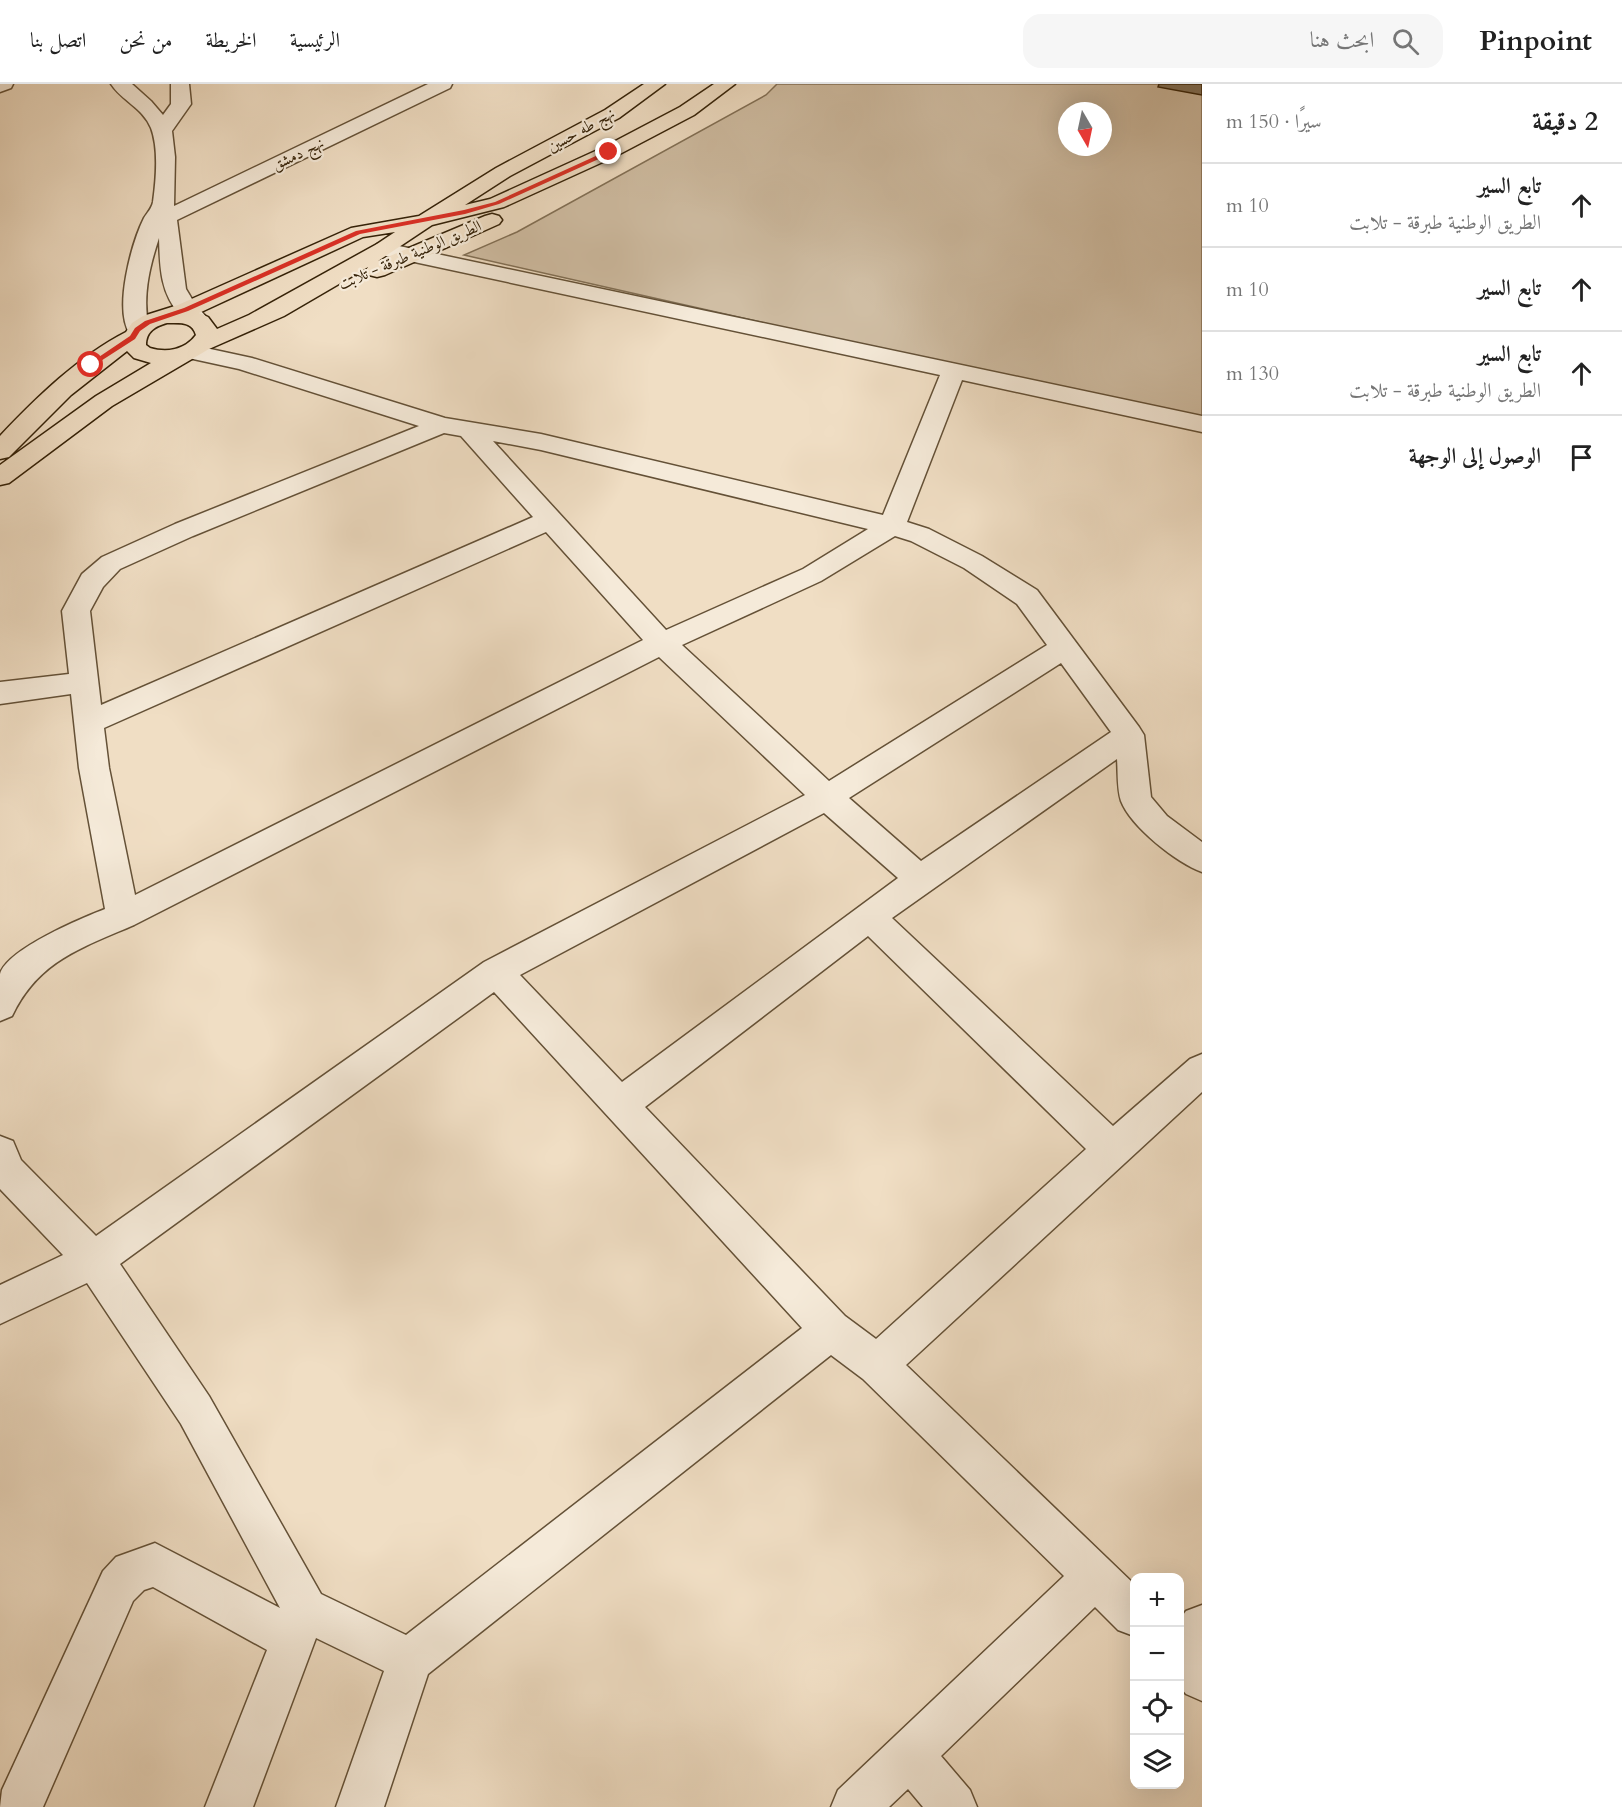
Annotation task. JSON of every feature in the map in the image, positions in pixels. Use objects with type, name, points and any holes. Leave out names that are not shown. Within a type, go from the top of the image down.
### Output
[{"type":"main road","name":"نهج طه حسين","points":[[503,172],[612,114],[656,84]]},
{"type":"main road","name":"الطريق الوطنية طبرقة - تلابت","points":[[192,315],[358,232],[425,220],[497,203],[609,152],[687,111],[726,84]]},
{"type":"main road","name":"الطريق الوطنية طبرقة - تلابت","points":[[0,477],[105,401],[191,351],[256,320],[414,255],[527,205],[569,182],[595,165],[609,152]]},
{"type":"main road","points":[[256,320],[385,249],[425,220],[503,172]]},
{"type":"main road","points":[[358,232],[503,172]]},
{"type":"main road","points":[[0,451],[30,418],[69,382],[135,333],[161,317],[192,315],[206,326],[207,335],[191,351],[150,357],[139,352],[133,345],[135,333]]},
{"type":"street","points":[[120,84],[147,108],[162,131],[165,171],[161,214],[170,277],[175,292],[192,315]]},
{"type":"street","points":[[162,131],[181,104],[180,84]]},
{"type":"street","name":"نهج دمشق","points":[[161,214],[443,84]]},
{"type":"street","points":[[135,333],[134,312],[142,254],[161,214]]},
{"type":"street","points":[[385,249],[1202,424]]},
{"type":"street","points":[[191,351],[244,363],[442,425],[471,432],[541,442],[892,526],[920,535],[973,562],[1027,597],[1129,735],[1136,800],[1156,825],[1202,860]]},
{"type":"street","points":[[0,1006],[3,996],[31,962],[63,942],[123,916],[662,643],[812,575],[892,526],[954,370]]},
{"type":"street","points":[[123,916],[94,768],[76,610],[92,581],[111,563],[184,530],[442,425]]},
{"type":"street","points":[[471,432],[662,643],[827,797],[920,879]]},
{"type":"street","points":[[88,723],[550,520]]},
{"type":"street","points":[[0,1305],[94,1260],[496,972],[827,797],[1064,648]]},
{"type":"street","points":[[0,693],[84,682]]},
{"type":"street","points":[[620,1105],[920,879],[1129,735]]},
{"type":"street","points":[[870,917],[1112,1149]]},
{"type":"street","points":[[496,972],[831,1330],[878,1365],[1130,1610]]},
{"type":"street","points":[[878,1365],[1112,1149],[1202,1070]]},
{"type":"street","points":[[0,1153],[8,1172],[94,1260],[195,1410],[299,1625],[229,1807]]},
{"type":"street","points":[[360,1807],[410,1660],[831,1330]]},
{"type":"street","points":[[19,1807],[118,1586],[131,1572],[155,1565],[299,1625],[410,1660]]},
{"type":"street","points":[[855,1807],[1095,1577]]},
{"type":"street","points":[[1184,1648],[1202,1627]]},
{"type":"street","points":[[1184,1659],[1202,1678]]},
{"type":"street","points":[[910,1755],[953,1807]]},
{"type":"shaded area","points":[[777,84],[1202,84],[1202,422],[464,255],[517,232],[766,95]]},
{"type":"route","points":[[91,365],[133,337],[138,329],[148,322],[186,310],[358,232],[465,212],[497,203],[609,152]]}]
